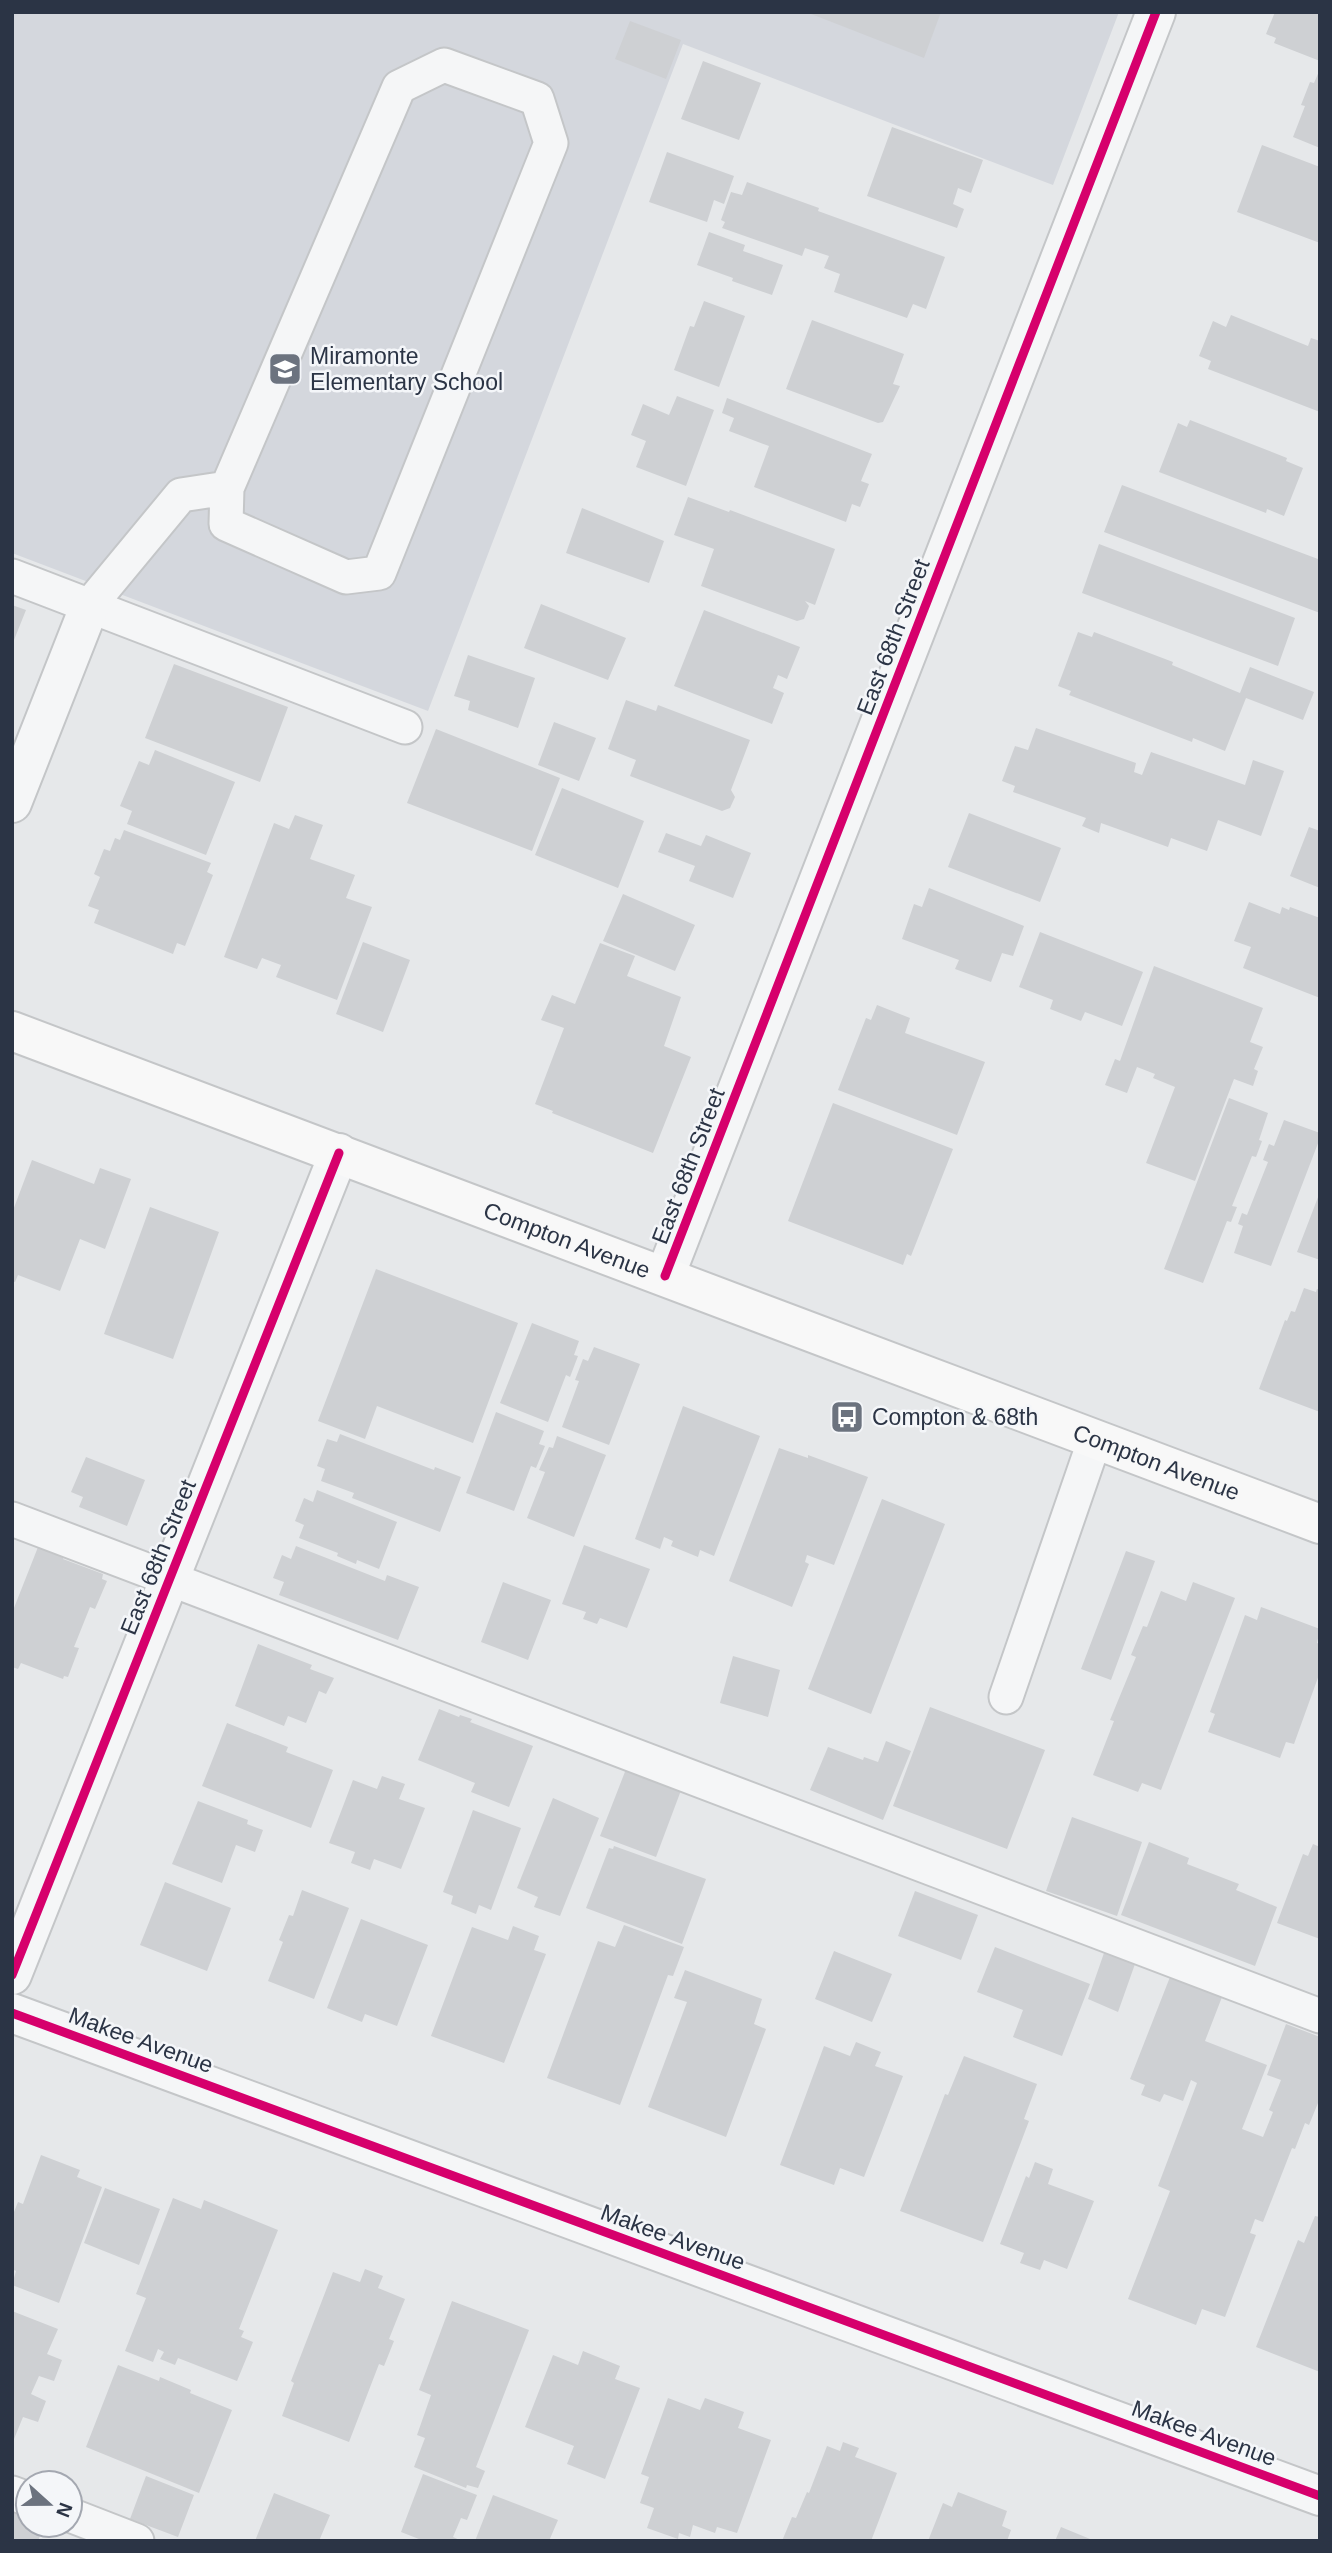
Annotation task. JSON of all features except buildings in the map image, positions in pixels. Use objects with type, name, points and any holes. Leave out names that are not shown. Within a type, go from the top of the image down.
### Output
[{"type":"main road","name":"Compton Avenue","points":[[12,1031],[1320,1524]]},
{"type":"street","name":"East 68th Street","points":[[665,1276],[1156,12]]},
{"type":"street","points":[[12,803],[90,605]]},
{"type":"street","name":"East 68th Street","points":[[12,1975],[340,1153]]},
{"type":"street","name":"Makee Avenue","points":[[12,2013],[1320,2496]]},
{"type":"lane","points":[[444,65],[537,99],[551,143],[379,573],[346,578],[226,524],[227,488],[399,87],[444,65]]},
{"type":"lane","points":[[90,605],[181,495],[227,488]]},
{"type":"lane","points":[[12,576],[405,727]]},
{"type":"lane","points":[[1006,1697],[1095,1439]]},
{"type":"lane","points":[[12,1519],[1320,2016]]},
{"type":"lane","points":[[84,2521],[136,2541]]},
{"type":"shaded area","name":"Miramonte Elementary School","points":[[12,12],[1119,12],[1053,185],[683,44],[428,711],[12,553]]},
{"type":"cycle path","points":[[665,1276],[1156,12]]},
{"type":"cycle path","points":[[12,1975],[339,1153]]},
{"type":"cycle path","points":[[12,2013],[1320,2496]]},
{"type":"place","name":"Miramonte Elementary School","points":[[285,369]]},
{"type":"place","name":"Compton & 68th","points":[[847,1417]]}]
